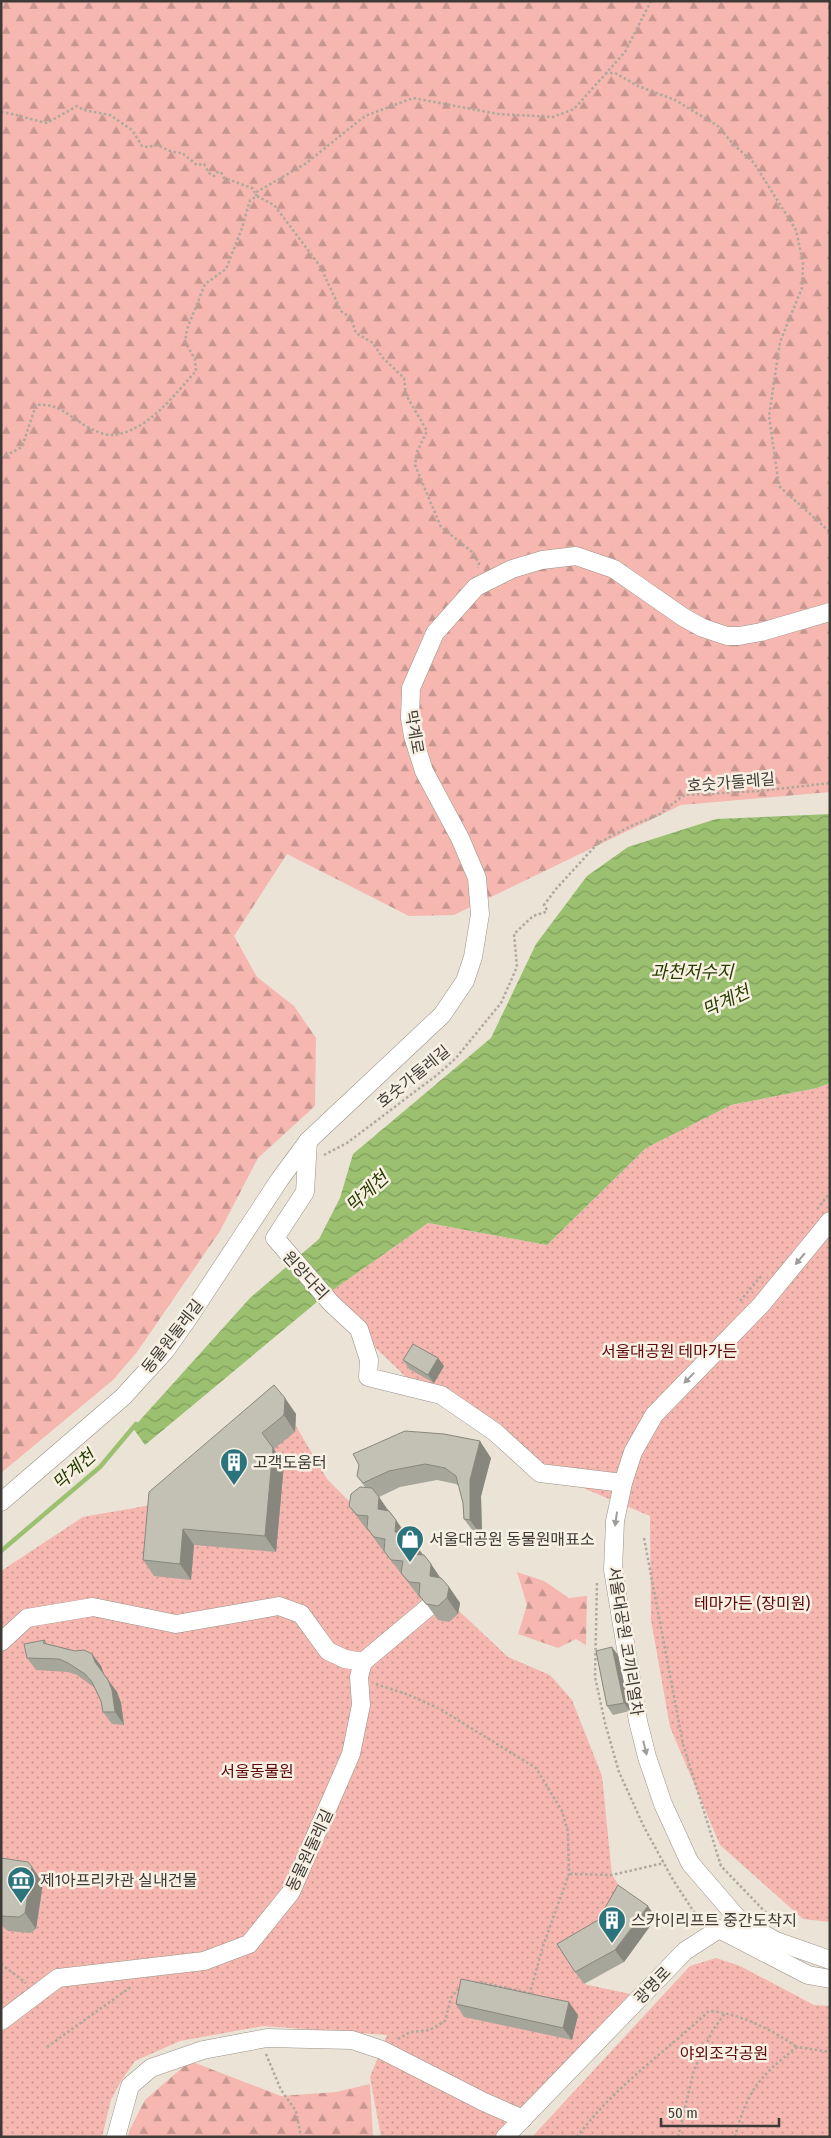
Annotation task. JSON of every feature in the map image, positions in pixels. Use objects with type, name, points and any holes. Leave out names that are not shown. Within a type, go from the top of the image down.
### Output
[{"type":"street","name":"막계로","points":[[308,1141],[442,1015],[465,981],[473,957],[480,914],[477,878],[460,838],[424,772],[413,736],[410,718],[411,688],[435,633],[476,587],[512,569],[542,560],[576,556],[614,570],[683,617],[703,628],[727,636],[761,632],[830,612]]},
{"type":"street","points":[[278,1243],[305,1192],[308,1141]]},
{"type":"street","name":"동물원둘레길","points":[[1,1502],[123,1397],[165,1351],[188,1320],[280,1178],[308,1141]]},
{"type":"street","name":"서울대공원 코끼리열차","points":[[822,1217],[761,1305],[654,1415],[633,1452],[623,1483],[615,1521],[613,1570],[638,1721],[647,1756],[663,1804],[690,1863],[740,1921],[776,1941],[830,1960]]},
{"type":"street","name":"원앙다리","points":[[254,1218],[331,1303],[359,1329],[369,1360],[368,1377],[441,1395],[495,1432],[540,1473],[623,1483]]},
{"type":"street","points":[[1,1642],[27,1618],[93,1607],[176,1624],[279,1606],[301,1614],[328,1651],[345,1659],[361,1670],[431,1605]]},
{"type":"street","name":"동물원둘레길","points":[[1,2021],[58,1978],[204,1961],[250,1944],[291,1892],[351,1754],[361,1705],[361,1670]]},
{"type":"street","points":[[719,1929],[808,1975],[830,1979]]},
{"type":"street","name":"광명로","points":[[505,2137],[685,1951],[719,1929]]},
{"type":"street","points":[[116,2137],[130,2086],[151,2068],[203,2050],[266,2038],[352,2040],[386,2051],[484,2102],[523,2119]]},
{"type":"path","points":[[1,458],[22,447],[36,405],[48,404],[87,426],[111,436],[139,427],[168,400],[196,371],[195,360],[185,342],[187,329],[205,284],[226,268],[242,228],[250,200],[305,164],[366,116],[413,98],[498,114],[553,117],[574,109],[625,52],[652,1]]},
{"type":"path","points":[[605,73],[615,73],[638,86],[675,100],[718,126],[733,144],[754,163],[796,230],[803,263],[802,288],[780,342],[768,416],[779,486],[830,532]]},
{"type":"path","points":[[1,112],[11,112],[25,118],[47,122],[77,106],[84,110],[110,115],[132,130],[142,146],[148,148],[157,145],[172,152],[182,153],[197,165],[204,164],[209,173],[214,176],[221,172],[224,178],[252,188],[256,195],[274,205],[320,266],[341,311],[351,318],[356,333],[373,343],[382,357],[404,378],[406,395],[427,431],[417,452],[415,465],[441,527],[471,551],[479,562],[476,587]]},
{"type":"path","name":"호숫가둘레길","points":[[306,1171],[328,1151],[347,1143],[437,1076],[456,1058],[501,1003],[517,967],[514,934],[533,916],[546,912],[544,905],[556,889],[598,843],[660,814],[684,795],[760,791],[830,783]]},
{"type":"path","points":[[822,1217],[830,1194]]},
{"type":"path","points":[[734,1308],[765,1272]]},
{"type":"path","points":[[644,1538],[683,1744],[721,1866],[776,1922]]},
{"type":"path","points":[[598,1577],[595,1677],[605,1724],[619,1772],[644,1827],[696,1915],[719,1929]]},
{"type":"path","points":[[361,1670],[408,1695],[440,1709],[536,1768],[562,1811],[568,1832],[569,1874],[542,1946],[530,1993],[480,1982],[470,1984]]},
{"type":"path","points":[[569,1874],[612,1875],[664,1863]]},
{"type":"path","points":[[1,1964],[26,1983],[36,1996]]},
{"type":"path","points":[[48,2046],[139,1982]]},
{"type":"path","points":[[386,2051],[397,2039],[410,2032],[430,2030],[445,2021],[451,1998],[460,1986]]},
{"type":"path","points":[[577,2137],[588,2122],[629,2082],[709,2011],[725,2012],[776,2033],[797,2047],[830,2052]]},
{"type":"path","points":[[678,2137],[694,2070],[713,2030],[725,2012]]},
{"type":"path","points":[[735,2137],[751,2092],[768,2069],[797,2047]]},
{"type":"path","points":[[264,2050],[281,2090],[296,2111],[301,2137]]},
{"type":"green space","points":[[1,1],[830,1],[830,792],[681,805],[454,915],[409,916],[287,854],[234,936],[257,977],[294,1006],[316,1038],[315,1106],[258,1158],[220,1231],[137,1352],[113,1380],[1,1473]]},
{"type":"green space","name":"서울대공원 테마가든","points":[[830,1083],[830,1922],[803,1919],[720,1845],[670,1727],[651,1620],[650,1516],[552,1475],[407,1378],[323,1297],[428,1223],[547,1245],[646,1148],[731,1105],[817,1088]]},
{"type":"green space","name":"서울동물원","points":[[282,1402],[327,1479],[442,1595],[508,1657],[550,1675],[572,1700],[602,1776],[612,1875],[627,1897],[566,1957],[584,1984],[630,1994],[494,2137],[381,2137],[370,2077],[387,2035],[263,2026],[180,2041],[135,2061],[111,2100],[102,2137],[1,2137],[1,1571],[83,1517],[151,1505]]},
{"type":"green space","points":[[517,1572],[544,1581],[569,1598],[587,1596],[586,1645],[576,1639],[558,1648],[518,1634],[527,1605]]},
{"type":"green space","name":"야외조각공원","points":[[716,1958],[740,1966],[814,2005],[830,2006],[830,2137],[532,2137],[690,1966]]},
{"type":"green space","points":[[190,2061],[281,2096],[336,2092],[370,2084],[373,2137],[128,2137],[129,2131],[145,2100]]},
{"type":"water","name":"과천저수지","points":[[830,814],[830,1083],[817,1088],[731,1105],[646,1148],[547,1245],[428,1223],[323,1297],[145,1445],[133,1428],[250,1298],[319,1239],[340,1198],[353,1154],[491,1038],[536,944],[587,876],[628,847],[716,819]]},
{"type":"building","points":[[413,1344],[438,1358],[428,1375],[403,1360]]},
{"type":"building","name":"고객도움터","points":[[274,1385],[285,1398],[284,1415],[262,1433],[273,1448],[265,1536],[183,1529],[180,1564],[143,1560],[149,1492]]},
{"type":"building","points":[[405,1431],[444,1434],[480,1441],[470,1480],[470,1520],[464,1519],[463,1503],[456,1476],[445,1468],[425,1464],[389,1471],[363,1483],[357,1476],[359,1465],[353,1454]]},
{"type":"building","name":"서울대공원 동물원매표소","points":[[360,1487],[372,1488],[379,1497],[378,1509],[389,1511],[396,1520],[395,1532],[406,1533],[414,1542],[412,1554],[424,1555],[431,1564],[430,1576],[441,1578],[449,1587],[447,1598],[438,1606],[426,1604],[419,1595],[420,1583],[409,1582],[401,1573],[403,1561],[391,1560],[384,1551],[385,1539],[374,1537],[367,1528],[368,1516],[357,1515],[349,1506],[351,1494]]},
{"type":"building","points":[[45,1640],[43,1643],[75,1651],[84,1650],[92,1654],[112,1690],[115,1712],[103,1712],[101,1701],[92,1682],[85,1674],[68,1663],[59,1659],[27,1658],[24,1644]]},
{"type":"building","points":[[612,1647],[624,1703],[607,1706],[596,1651]]},
{"type":"building","points":[[1,1858],[28,1862],[32,1867],[25,1913],[19,1917],[1,1916]]},
{"type":"building","points":[[618,1885],[648,1906],[615,1950],[575,1972],[557,1944],[598,1920]]},
{"type":"building","points":[[461,1979],[569,2002],[563,2028],[456,2004]]},
{"type":"waterway","name":"막계천","points":[[1,1551],[100,1467],[136,1424]]},
{"type":"place","name":"고객도움터","points":[[234,1486]]},
{"type":"place","name":"서울대공원 동물원매표소","points":[[410,1563]]},
{"type":"place","name":"제1아프리카관 실내건물","points":[[21,1904]]},
{"type":"place","name":"스카이리프트 중간도착지","points":[[612,1944]]},
{"type":"park label","name":"테마가든 (장미원)","points":[[752,1603]]}]
